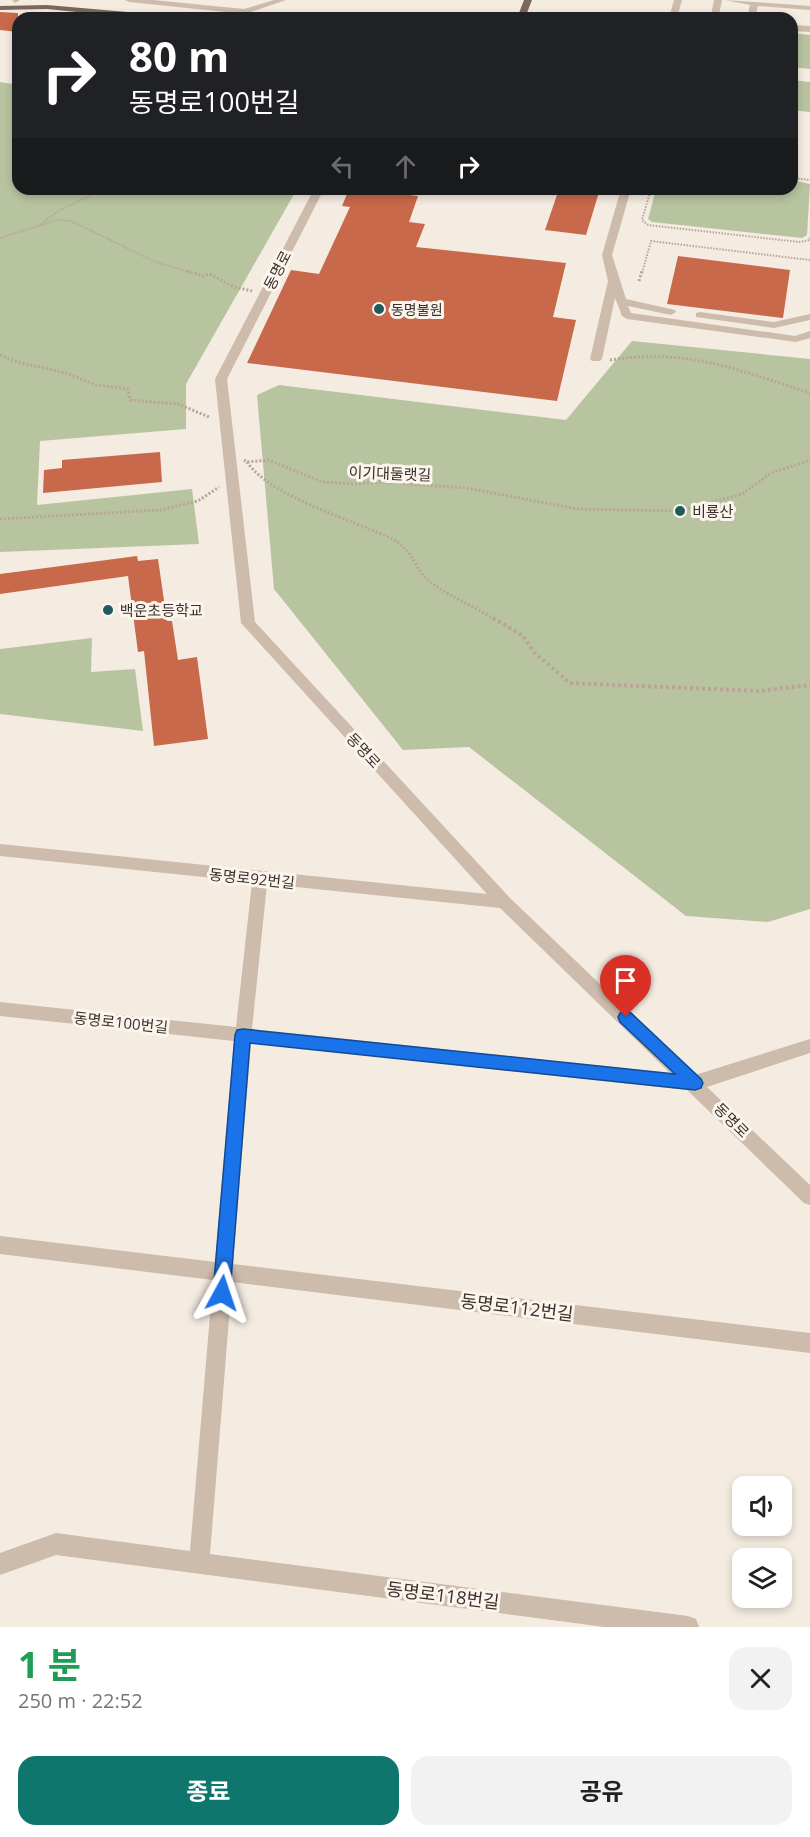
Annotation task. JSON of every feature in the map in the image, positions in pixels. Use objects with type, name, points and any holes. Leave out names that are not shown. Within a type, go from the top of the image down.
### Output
[{"type":"main road","points":[[0,1],[16,1],[97,12]]},
{"type":"main road","points":[[0,8],[47,7]]},
{"type":"street","points":[[119,12],[130,0],[245,12],[282,0]]},
{"type":"street","points":[[729,0],[810,8]]},
{"type":"street","points":[[753,12],[755,3]]},
{"type":"street","points":[[790,12],[791,6]]},
{"type":"street","name":"동명로","points":[[316,195],[221,379],[248,623],[504,902],[695,1083],[810,1197]]},
{"type":"street","points":[[624,195],[608,255],[613,281],[627,316],[796,339],[810,334]]},
{"type":"street","points":[[596,359],[613,281]]},
{"type":"street","points":[[622,302],[636,302],[653,309],[774,325],[810,317]]},
{"type":"street","name":"동명로92번길","points":[[0,850],[260,879],[504,902]]},
{"type":"street","points":[[199,1564],[243,1035],[260,879]]},
{"type":"street","name":"동명로100번길","points":[[0,1009],[695,1083]]},
{"type":"street","points":[[695,1083],[810,1046]]},
{"type":"street","name":"동명로112번길","points":[[0,1245],[810,1343]]},
{"type":"street","name":"동명로118번길","points":[[0,1564],[56,1544],[688,1627]]},
{"type":"path","points":[[38,226],[60,210],[91,195]]},
{"type":"path","points":[[649,195],[642,220],[648,225],[799,242],[804,242],[810,237]]},
{"type":"path","points":[[0,238],[57,220],[71,221],[156,262],[203,276],[210,274],[234,287],[265,294]]},
{"type":"path","points":[[639,281],[651,241],[810,260]]},
{"type":"path","points":[[596,359],[602,362],[649,354],[682,356],[722,363],[810,393]]},
{"type":"path","points":[[0,355],[17,362],[66,373],[96,385],[128,389],[130,400],[178,404],[208,416],[229,447],[247,462],[256,475],[321,510],[393,539],[407,548],[427,579],[522,635],[535,653],[570,682],[759,691],[810,685]]},
{"type":"path","name":"이기대둘랫길","points":[[247,462],[268,460],[323,482],[356,484],[382,482],[466,488],[578,509],[680,511],[742,494],[771,473],[810,460]]},
{"type":"path","points":[[0,519],[160,510],[198,501],[232,479]]},
{"type":"green space","points":[[798,34],[810,35],[810,69],[798,68]]},
{"type":"green space","points":[[798,81],[810,82],[810,112],[798,111]]},
{"type":"green space","points":[[0,82],[12,84],[12,195],[294,195],[186,384],[186,429],[40,441],[37,505],[192,489],[199,544],[0,552]]},
{"type":"green space","points":[[798,181],[810,184],[807,235],[802,238],[652,222],[648,219],[654,195],[798,195]]},
{"type":"green space","points":[[632,341],[810,359],[810,909],[768,922],[686,916],[469,747],[403,750],[274,589],[257,395],[279,385],[566,420]]},
{"type":"green space","points":[[92,638],[91,672],[135,669],[143,731],[0,714],[0,649]]},
{"type":"building","points":[[0,12],[12,13],[12,31],[0,30]]},
{"type":"building","name":"동명불원","points":[[347,195],[418,196],[409,222],[425,224],[416,247],[566,263],[553,317],[576,320],[557,401],[247,363],[291,270],[319,274],[350,207],[342,206]]},
{"type":"building","points":[[557,195],[598,195],[586,235],[545,230]]},
{"type":"building","points":[[678,256],[790,270],[783,318],[667,304]]},
{"type":"building","points":[[160,452],[162,482],[43,493],[44,470],[62,468],[62,460]]},
{"type":"building","points":[[137,556],[138,561],[158,559],[167,621],[172,621],[178,660],[197,657],[208,739],[154,746],[144,651],[138,652],[128,576],[0,594],[0,574]]},
{"type":"place","name":"동명불원","points":[[379,309]]},
{"type":"place","name":"비룡산","points":[[680,511]]},
{"type":"place","name":"백운초등학교","points":[[108,610]]},
{"type":"route","points":[[222,1293],[243,1035],[695,1083],[626,1017]]}]
